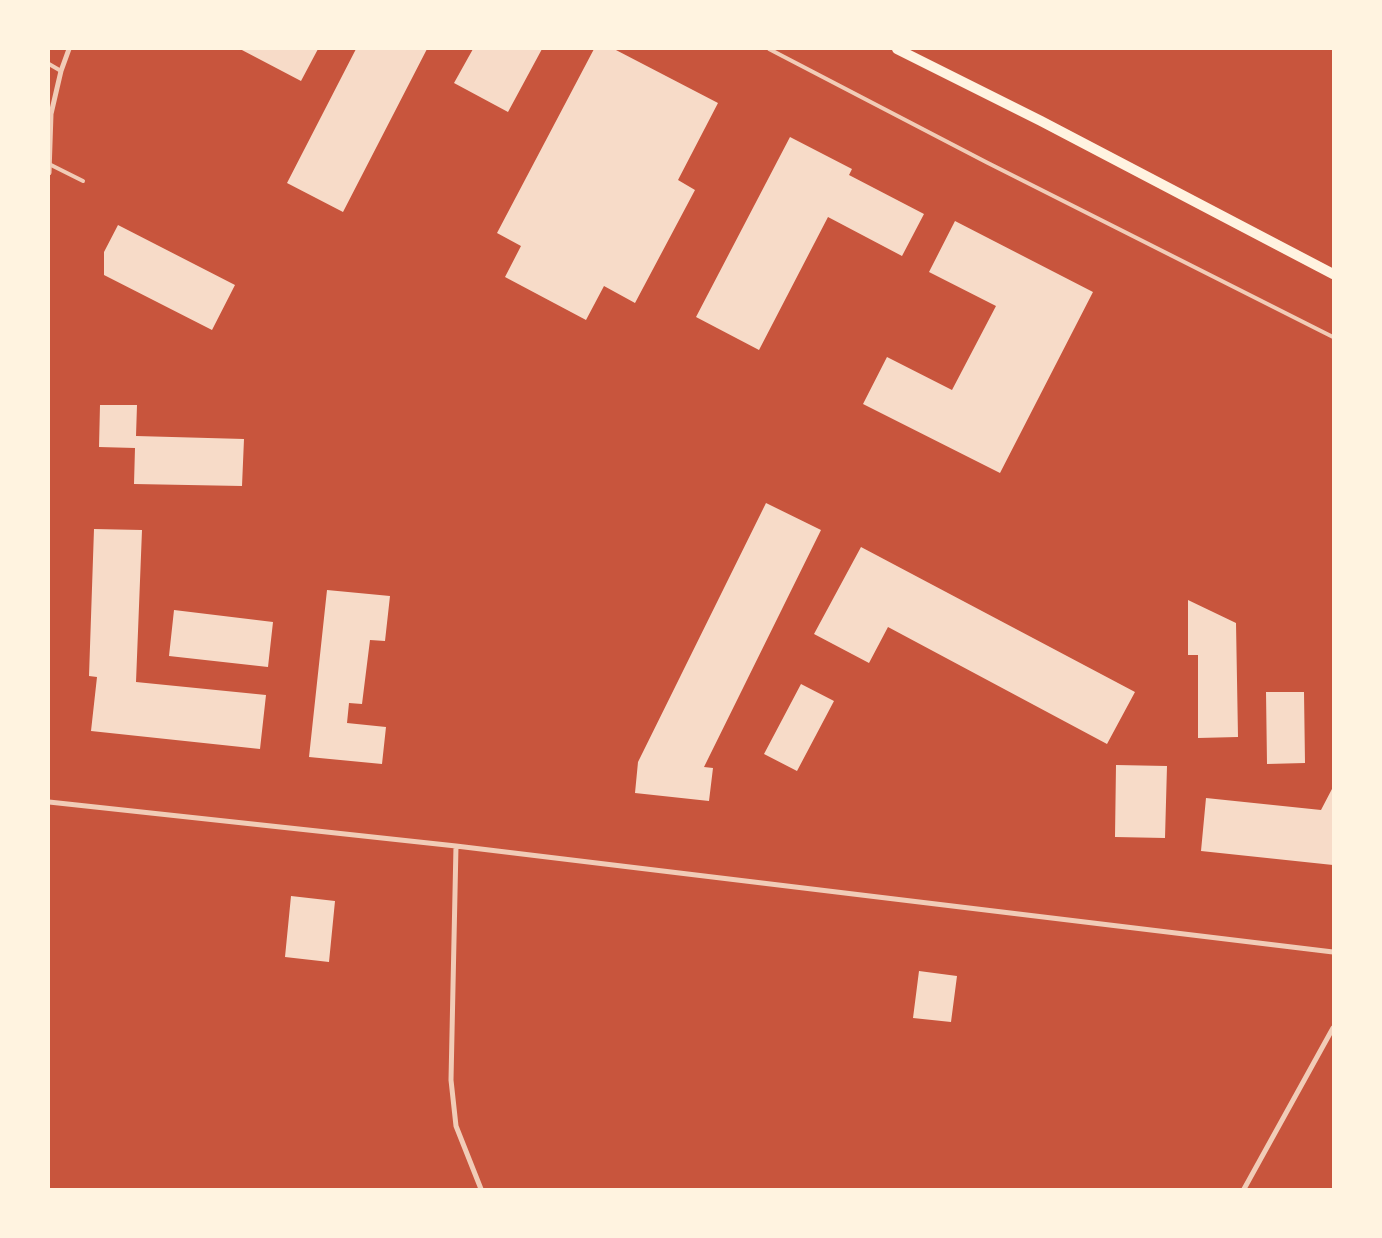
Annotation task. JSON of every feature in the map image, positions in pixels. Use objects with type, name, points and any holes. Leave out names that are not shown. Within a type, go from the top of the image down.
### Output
[{"type":"main road","points":[[897,49],[1041,121],[1333,274]]},
{"type":"street","points":[[49,173],[51,114],[61,71],[69,49]]},
{"type":"street","points":[[49,802],[456,846],[1333,952]]},
{"type":"street","points":[[456,846],[451,1080],[456,1126],[481,1189]]},
{"type":"street","points":[[1244,1189],[1333,1028]]},
{"type":"lane","points":[[769,49],[986,162],[1333,337]]},
{"type":"lane","points":[[49,64],[61,71]]},
{"type":"lane","points":[[49,164],[83,180]]},
{"type":"building","points":[[240,49],[318,49],[301,81]]},
{"type":"building","points":[[356,49],[427,49],[343,212],[287,183]]},
{"type":"building","points":[[473,49],[542,49],[508,112],[454,83]]},
{"type":"building","points":[[594,49],[614,49],[718,103],[678,180],[695,190],[635,303],[604,286],[586,320],[505,277],[521,246],[497,233]]},
{"type":"building","points":[[790,137],[852,169],[849,175],[924,214],[902,256],[828,217],[759,350],[696,317]]},
{"type":"building","points":[[955,221],[1093,292],[1000,473],[863,404],[887,357],[952,390],[996,306],[929,272]]},
{"type":"building","points":[[118,225],[235,285],[212,330],[104,275],[104,252]]},
{"type":"building","points":[[100,405],[137,405],[136,436],[244,439],[242,486],[134,484],[135,448],[99,447]]},
{"type":"building","points":[[766,503],[821,530],[704,767],[713,768],[709,801],[635,793],[638,762]]},
{"type":"building","points":[[94,529],[142,530],[136,682],[266,695],[260,749],[91,731],[97,677],[89,676]]},
{"type":"building","points":[[861,547],[1135,692],[1107,744],[888,627],[869,663],[814,634]]},
{"type":"building","points":[[327,590],[390,596],[385,641],[370,640],[362,704],[349,703],[347,723],[386,727],[382,764],[309,757]]},
{"type":"building","points":[[1188,600],[1236,623],[1238,737],[1198,738],[1198,655],[1188,655]]},
{"type":"building","points":[[174,610],[273,622],[268,667],[169,656]]},
{"type":"building","points":[[801,684],[834,701],[797,771],[764,754]]},
{"type":"building","points":[[1266,692],[1304,692],[1305,763],[1267,764]]},
{"type":"building","points":[[1116,765],[1167,766],[1165,838],[1115,837]]},
{"type":"building","points":[[1333,787],[1333,865],[1201,851],[1206,798],[1321,810]]},
{"type":"building","points":[[291,896],[335,901],[329,962],[285,957]]},
{"type":"building","points":[[919,971],[957,976],[951,1022],[913,1018]]}]
